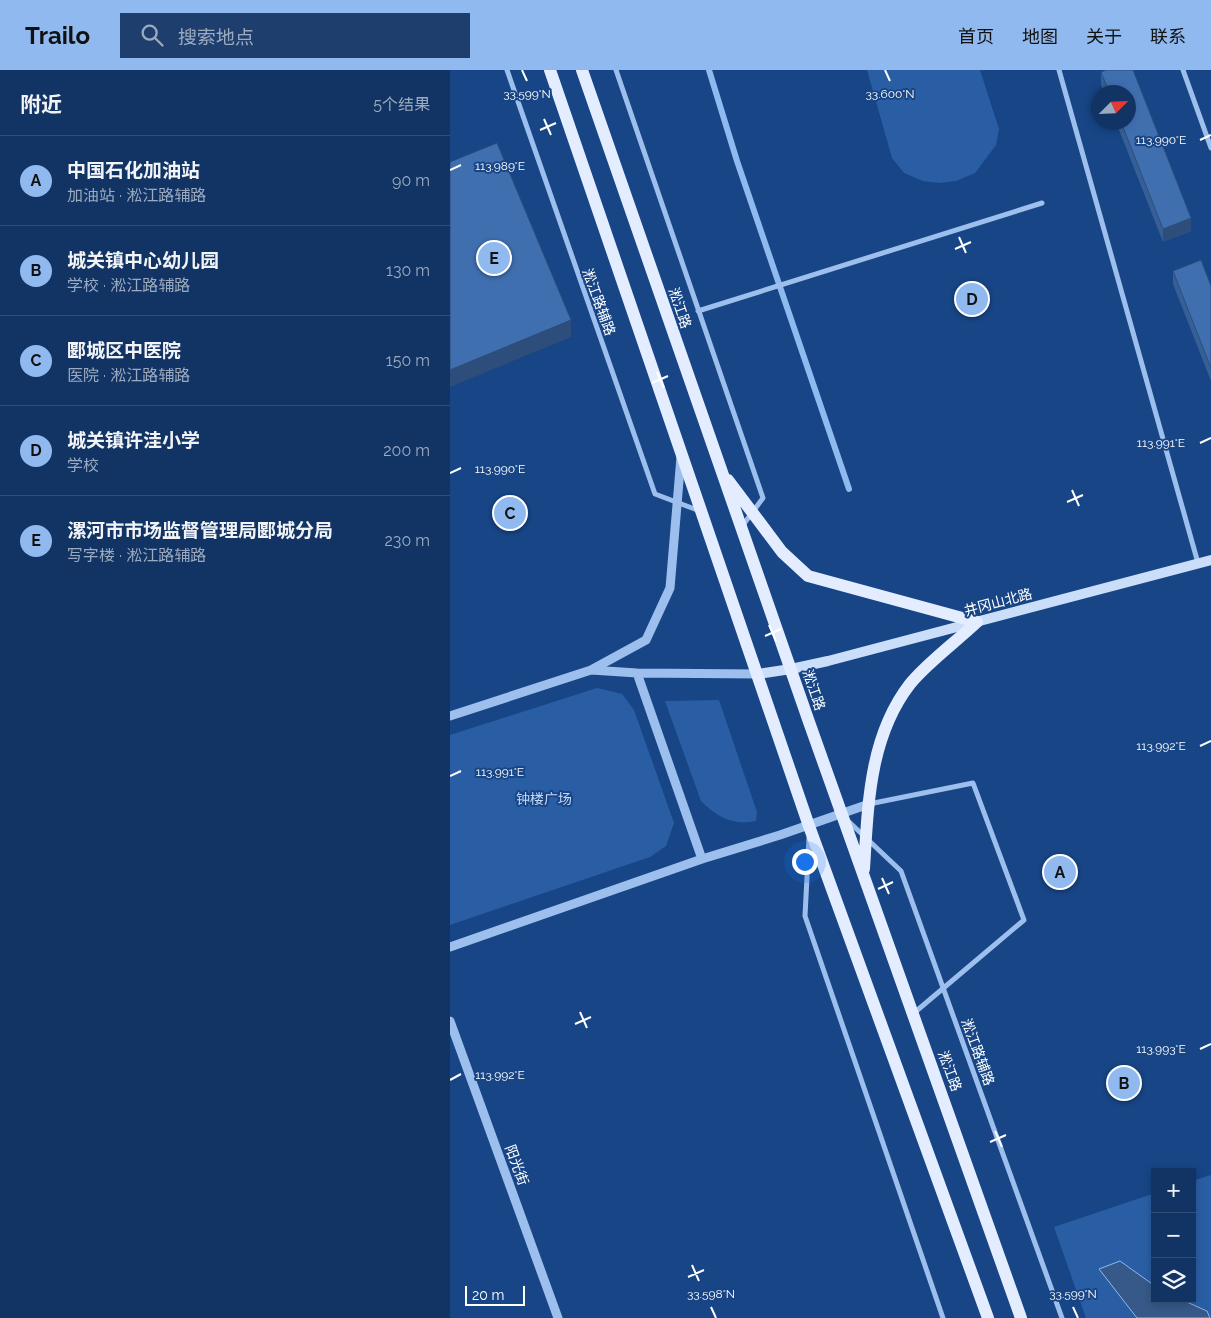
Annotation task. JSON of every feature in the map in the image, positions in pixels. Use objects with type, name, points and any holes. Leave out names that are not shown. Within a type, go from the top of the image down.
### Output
[{"type":"main road","points":[[550,70],[810,826],[988,1318]]},
{"type":"main road","name":"淞江路","points":[[582,70],[720,470],[1021,1318]]},
{"type":"main road","points":[[720,470],[782,552],[808,576],[977,622]]},
{"type":"main road","name":"井冈山北路","points":[[758,674],[791,670],[1211,560]]},
{"type":"main road","points":[[863,875],[874,762],[888,721],[910,684],[977,622]]},
{"type":"street","name":"淞江路辅路","points":[[507,70],[655,494],[702,512]]},
{"type":"street","points":[[616,70],[763,498],[741,528]]},
{"type":"street","points":[[1059,70],[1198,564]]},
{"type":"street","points":[[1183,70],[1211,148]]},
{"type":"street","points":[[698,311],[1042,203]]},
{"type":"street","points":[[450,716],[591,670],[646,640],[670,588],[681,451]]},
{"type":"street","points":[[591,670],[637,673],[758,674]]},
{"type":"street","points":[[637,673],[702,859]]},
{"type":"street","points":[[450,947],[702,859],[810,826],[869,804],[973,783],[1024,920],[913,1014]]},
{"type":"street","name":"淞江路辅路","points":[[842,815],[901,871],[1062,1318]]},
{"type":"street","points":[[810,826],[805,916],[943,1318]]},
{"type":"street","name":"阳光街","points":[[450,1021],[558,1318]]},
{"type":"green space","points":[[867,70],[980,70],[999,129],[996,145],[975,173],[956,181],[939,183],[923,181],[904,173],[892,158]]},
{"type":"green space","name":"钟楼广场","points":[[597,688],[622,694],[634,710],[674,823],[666,846],[650,857],[450,925],[450,735]]},
{"type":"green space","points":[[719,700],[757,812],[756,821],[740,822],[726,819],[713,812],[701,801],[665,701]]},
{"type":"green space","points":[[1211,1175],[1211,1318],[1207,1310],[1190,1303],[1196,1303],[1196,1180]]},
{"type":"green space","points":[[1151,1194],[1151,1283],[1120,1261],[1100,1269],[1137,1318],[1086,1318],[1054,1227]]},
{"type":"shaded area","points":[[1120,1261],[1151,1283],[1151,1303],[1189,1303],[1207,1311],[1210,1318],[1137,1318],[1099,1269]]},
{"type":"building","points":[[1107,70],[1133,70],[1191,218],[1163,229],[1124,130],[1136,130],[1136,85],[1106,85],[1101,72]]},
{"type":"building","points":[[497,143],[571,320],[450,370],[450,162]]},
{"type":"building","points":[[1201,260],[1211,286],[1211,368],[1173,271]]},
{"type":"waterway","points":[[709,70],[737,161],[849,489]]},
{"type":"place","name":"漯河市市场监督管理局郾城分局","points":[[494,258]]},
{"type":"place","name":"城关镇许洼小学","points":[[972,299]]},
{"type":"place","name":"郾城区中医院","points":[[510,513]]},
{"type":"place","name":"中国石化加油站","points":[[1060,872]]},
{"type":"place","name":"城关镇中心幼儿园","points":[[1124,1083]]}]
